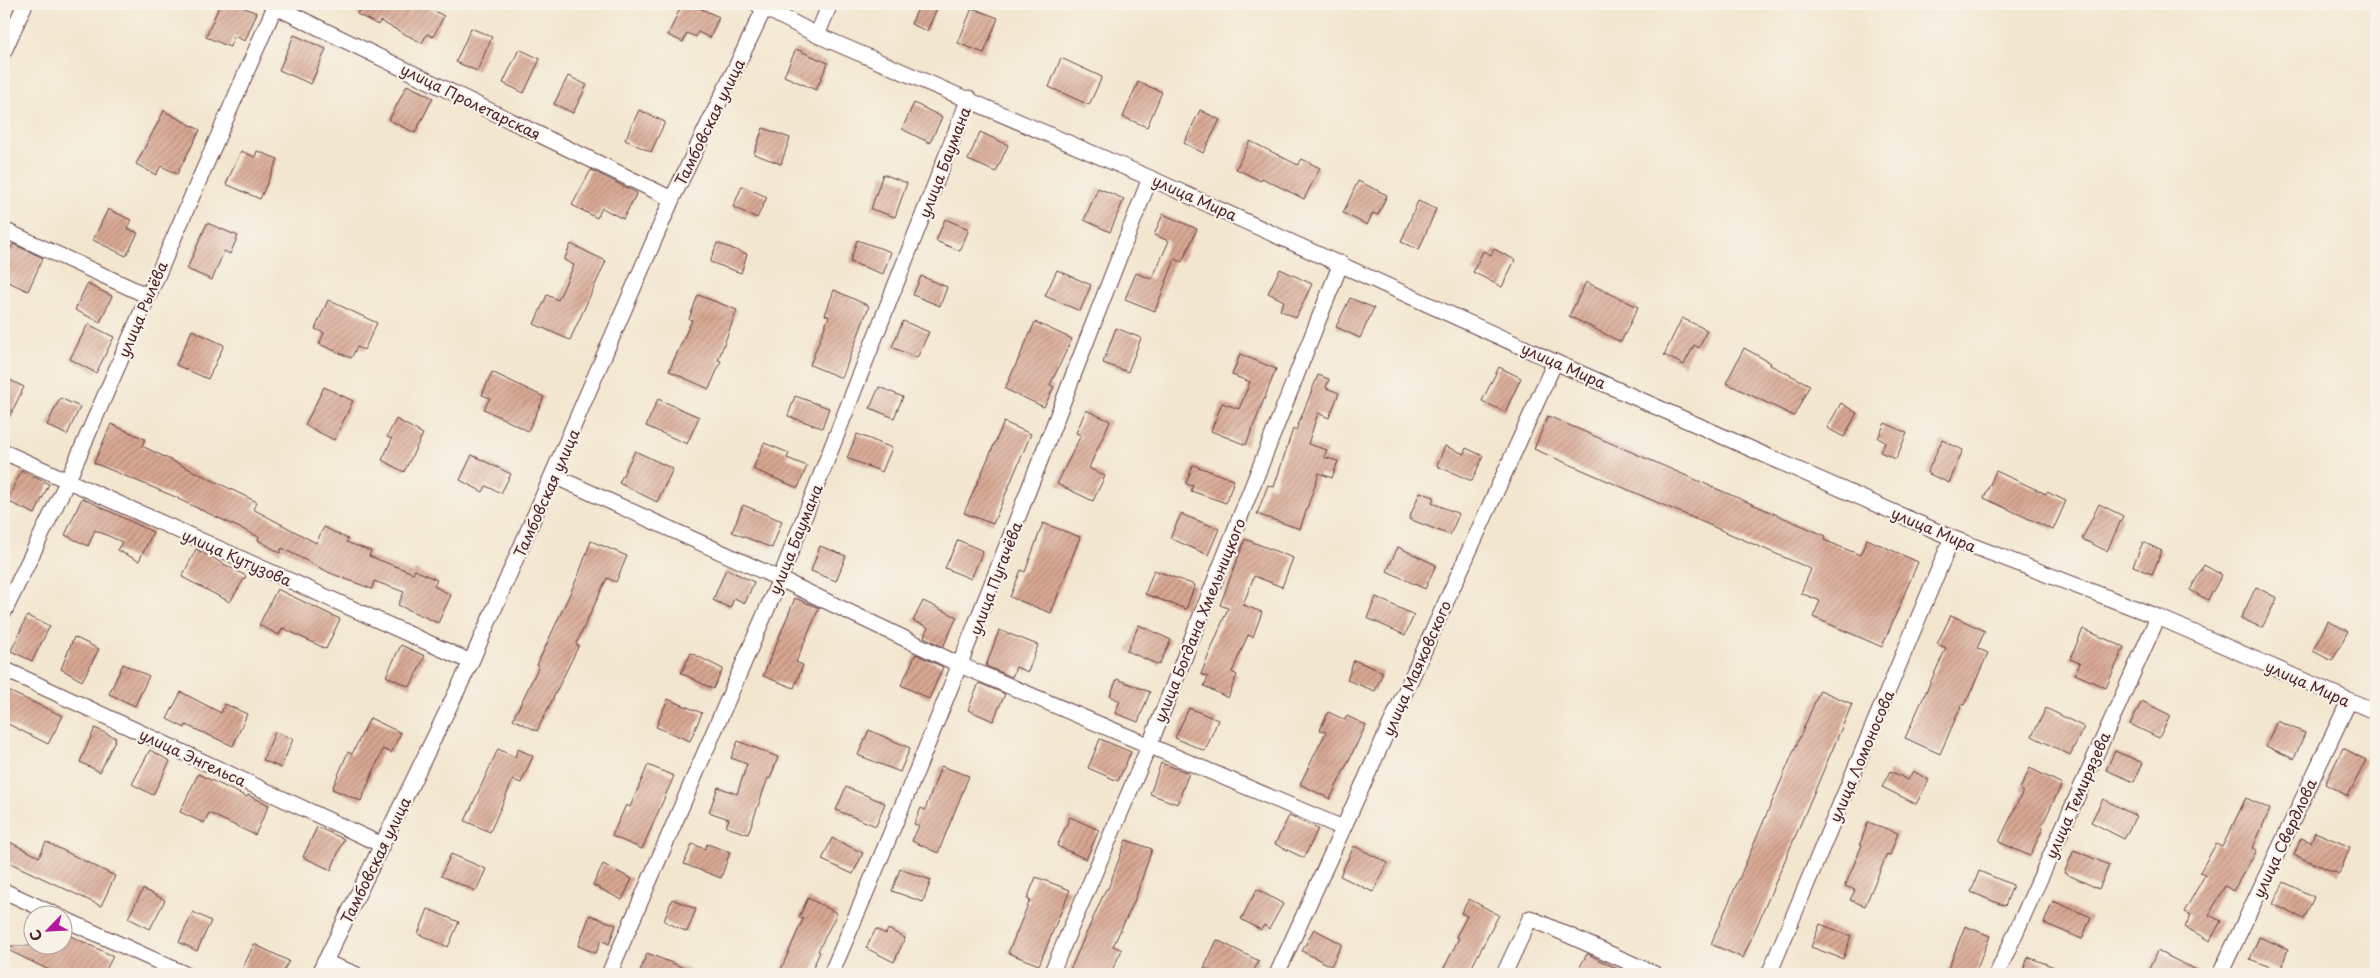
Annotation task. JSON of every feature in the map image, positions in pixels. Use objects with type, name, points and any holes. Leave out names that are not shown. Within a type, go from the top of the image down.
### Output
[{"type":"street","points":[[4,51],[25,4]]},
{"type":"street","name":"улица Пролетарская","points":[[273,4],[672,199]]},
{"type":"street","name":"улица Рылёва","points":[[4,612],[68,480],[273,4]]},
{"type":"street","points":[[817,35],[830,4]]},
{"type":"street","name":"улица Мира","points":[[761,5],[817,35],[969,98],[1340,262],[1555,362],[1952,538],[2158,617],[2349,702],[2376,712]]},
{"type":"street","name":"Тамбовская улица","points":[[322,968],[471,662],[554,476],[672,199],[761,5]]},
{"type":"street","name":"улица Баумана","points":[[609,974],[780,579],[969,98]]},
{"type":"street","name":"улица Пугачёва","points":[[831,974],[892,834],[960,665],[1150,178]]},
{"type":"street","points":[[4,230],[148,296]]},
{"type":"street","name":"улица Богдана Хмельницкого","points":[[1051,974],[1150,744],[1340,262]]},
{"type":"street","name":"улица Маяковского","points":[[1277,974],[1555,362]]},
{"type":"street","name":"улица Кутузова","points":[[4,452],[471,662]]},
{"type":"street","points":[[554,476],[780,579],[960,665],[1150,744],[1343,828]]},
{"type":"street","name":"улица Ломоносова","points":[[1769,974],[1952,538]]},
{"type":"street","name":"улица Темирязева","points":[[1997,974],[2158,617]]},
{"type":"street","name":"улица Энгельса","points":[[4,669],[382,845]]},
{"type":"street","name":"улица Свердлова","points":[[2220,974],[2349,702]]},
{"type":"street","points":[[4,891],[36,906]]},
{"type":"street","points":[[1504,974],[1530,918],[1655,974]]},
{"type":"street","points":[[72,923],[185,974]]},
{"type":"street","points":[[322,968],[355,974]]},
{"type":"building","points":[[220,4],[235,4],[257,13],[245,41],[234,36],[230,47],[206,37]]},
{"type":"building","points":[[362,4],[421,4],[444,16],[433,37],[427,34],[422,43],[380,21],[378,25],[357,14]]},
{"type":"building","points":[[682,4],[691,4],[719,17],[710,38],[698,32],[696,37],[687,33],[683,42],[668,35]]},
{"type":"building","points":[[920,4],[939,4],[927,31],[911,24]]},
{"type":"building","points":[[972,8],[998,18],[984,53],[958,43]]},
{"type":"building","points":[[471,28],[492,37],[477,71],[456,62]]},
{"type":"building","points":[[294,35],[326,49],[311,84],[279,70]]},
{"type":"building","points":[[519,49],[540,59],[524,93],[503,83]]},
{"type":"building","points":[[796,49],[828,63],[816,90],[784,76]]},
{"type":"building","points":[[1061,58],[1102,77],[1089,105],[1049,87]]},
{"type":"building","points":[[568,76],[587,85],[573,113],[554,104]]},
{"type":"building","points":[[1138,82],[1162,92],[1147,127],[1123,117]]},
{"type":"building","points":[[407,85],[433,98],[415,133],[389,120]]},
{"type":"building","points":[[914,103],[942,117],[930,143],[902,129]]},
{"type":"building","points":[[639,110],[665,122],[651,152],[625,140]]},
{"type":"building","points":[[1200,110],[1220,120],[1203,153],[1184,143]]},
{"type":"building","points":[[164,111],[200,130],[177,174],[161,166],[156,175],[136,164]]},
{"type":"building","points":[[763,128],[790,138],[781,164],[754,154]]},
{"type":"building","points":[[980,132],[1008,145],[996,172],[968,160]]},
{"type":"building","points":[[1250,141],[1298,165],[1302,159],[1320,168],[1304,199],[1262,178],[1261,181],[1236,169]]},
{"type":"building","points":[[241,151],[255,157],[257,151],[278,159],[260,199],[226,184]]},
{"type":"building","points":[[591,170],[637,193],[623,219],[602,208],[597,218],[572,205]]},
{"type":"building","points":[[883,174],[907,183],[895,217],[871,209]]},
{"type":"building","points":[[1358,181],[1387,195],[1378,215],[1373,213],[1367,225],[1343,213]]},
{"type":"building","points":[[742,186],[767,197],[757,218],[733,207]]},
{"type":"building","points":[[1098,188],[1124,199],[1110,232],[1084,220]]},
{"type":"building","points":[[1418,201],[1436,209],[1419,250],[1401,242]]},
{"type":"building","points":[[108,209],[131,220],[127,228],[138,233],[126,256],[93,240]]},
{"type":"building","points":[[1163,214],[1197,229],[1182,262],[1175,259],[1155,311],[1125,299],[1136,273],[1152,279],[1169,241],[1154,235]]},
{"type":"building","points":[[945,219],[969,229],[960,251],[936,241]]},
{"type":"building","points":[[207,223],[238,236],[230,254],[224,251],[212,280],[187,269]]},
{"type":"building","points":[[857,240],[891,252],[883,274],[850,262]]},
{"type":"building","points":[[717,243],[747,254],[741,273],[710,262]]},
{"type":"building","points":[[13,244],[43,258],[28,291],[4,280],[4,263]]},
{"type":"building","points":[[571,244],[606,261],[570,340],[534,324],[547,295],[558,300],[574,265],[564,260]]},
{"type":"building","points":[[1494,249],[1515,260],[1502,287],[1473,272],[1483,251],[1491,255]]},
{"type":"building","points":[[1280,269],[1312,284],[1296,318],[1280,310],[1284,301],[1268,293]]},
{"type":"building","points":[[1057,270],[1091,285],[1080,311],[1045,296]]},
{"type":"building","points":[[921,276],[947,287],[940,306],[913,295]]},
{"type":"building","points":[[1586,282],[1638,307],[1621,342],[1569,316]]},
{"type":"building","points":[[87,284],[112,296],[100,322],[75,310]]},
{"type":"building","points":[[834,290],[869,306],[842,378],[810,365],[829,316],[825,315]]},
{"type":"building","points":[[698,295],[737,310],[718,360],[721,361],[709,389],[669,371],[692,320],[689,319]]},
{"type":"building","points":[[1350,298],[1374,308],[1360,338],[1336,327]]},
{"type":"building","points":[[328,300],[377,323],[364,350],[357,347],[351,358],[319,344],[324,333],[315,329]]},
{"type":"building","points":[[1682,318],[1707,330],[1699,348],[1694,345],[1684,365],[1664,355]]},
{"type":"building","points":[[903,321],[929,332],[917,358],[892,347]]},
{"type":"building","points":[[1035,322],[1072,339],[1050,385],[1054,387],[1044,407],[1005,389]]},
{"type":"building","points":[[88,324],[114,337],[96,373],[70,359]]},
{"type":"building","points":[[1116,328],[1141,338],[1128,372],[1103,363]]},
{"type":"building","points":[[192,330],[224,345],[208,379],[176,365]]},
{"type":"building","points":[[1744,348],[1771,363],[1770,365],[1810,385],[1794,416],[1726,383]]},
{"type":"building","points":[[1240,354],[1276,369],[1246,445],[1211,431],[1222,403],[1239,409],[1250,382],[1232,375]]},
{"type":"building","points":[[1499,367],[1521,378],[1505,412],[1482,401]]},
{"type":"building","points":[[492,372],[544,397],[528,431],[484,409],[490,398],[482,395]]},
{"type":"building","points":[[1318,375],[1329,379],[1326,388],[1339,393],[1329,418],[1318,413],[1308,444],[1327,450],[1324,457],[1338,461],[1332,478],[1319,473],[1300,529],[1257,514],[1268,485],[1274,487],[1293,429],[1296,430]]},
{"type":"building","points":[[4,377],[24,387],[4,428]]},
{"type":"building","points":[[324,387],[353,401],[334,440],[305,425]]},
{"type":"building","points":[[879,387],[903,397],[894,418],[870,408]]},
{"type":"building","points":[[795,396],[829,408],[822,428],[788,416]]},
{"type":"building","points":[[60,398],[80,407],[67,435],[47,425]]},
{"type":"building","points":[[658,399],[699,417],[687,444],[646,426]]},
{"type":"building","points":[[1841,403],[1857,413],[1844,437],[1827,428]]},
{"type":"building","points":[[1086,410],[1110,421],[1089,468],[1105,476],[1093,501],[1057,484],[1081,435],[1076,433]]},
{"type":"building","points":[[1548,416],[1826,536],[1824,540],[1860,555],[1867,539],[1918,562],[1882,647],[1813,617],[1820,601],[1801,593],[1811,569],[1534,449]]},
{"type":"building","points":[[396,419],[423,434],[404,472],[382,460],[392,439],[387,437]]},
{"type":"building","points":[[1004,422],[1031,434],[993,524],[964,513]]},
{"type":"building","points":[[1885,423],[1907,433],[1896,459],[1880,452],[1885,442],[1878,438]]},
{"type":"building","points":[[111,424],[145,439],[142,446],[257,502],[253,509],[316,543],[324,527],[348,539],[346,542],[371,551],[369,556],[413,573],[415,570],[437,580],[434,586],[451,595],[438,623],[398,605],[404,592],[374,581],[372,589],[330,573],[282,548],[280,553],[258,540],[259,537],[178,498],[94,463]]},
{"type":"building","points":[[857,434],[892,448],[882,472],[847,458]]},
{"type":"building","points":[[1942,440],[1963,450],[1949,483],[1927,473]]},
{"type":"building","points":[[764,443],[789,453],[787,458],[807,466],[798,488],[753,469]]},
{"type":"building","points":[[1445,446],[1464,454],[1466,448],[1483,456],[1472,481],[1437,466]]},
{"type":"building","points":[[635,451],[673,469],[657,502],[619,483]]},
{"type":"building","points":[[472,455],[511,474],[501,493],[486,486],[483,492],[460,480]]},
{"type":"building","points":[[1193,465],[1234,480],[1226,503],[1191,491],[1193,486],[1186,484]]},
{"type":"building","points":[[21,471],[49,484],[35,514],[7,501]]},
{"type":"building","points":[[1996,471],[2066,501],[2053,530],[1984,498]]},
{"type":"building","points":[[1420,492],[1434,497],[1432,503],[1459,514],[1450,535],[1409,519]]},
{"type":"building","points":[[82,498],[153,532],[139,561],[117,550],[122,542],[95,530],[88,546],[65,535]]},
{"type":"building","points":[[2099,504],[2123,516],[2107,551],[2082,539]]},
{"type":"building","points":[[743,505],[782,521],[772,548],[732,532]]},
{"type":"building","points":[[1181,514],[1219,529],[1208,555],[1170,538]]},
{"type":"building","points":[[1043,523],[1080,537],[1051,613],[1010,597],[1021,570],[1025,572]]},
{"type":"building","points":[[1245,539],[1293,558],[1282,587],[1254,576],[1243,605],[1262,612],[1253,637],[1248,635],[1232,672],[1237,675],[1228,698],[1204,686],[1208,677],[1201,674],[1228,608],[1220,605]]},
{"type":"building","points":[[958,540],[983,551],[971,579],[945,568]]},
{"type":"building","points":[[591,541],[627,556],[616,582],[607,578],[576,644],[579,645],[537,731],[513,719],[539,666],[537,665],[578,576]]},
{"type":"building","points":[[2143,542],[2162,551],[2152,574],[2133,566]]},
{"type":"building","points":[[820,546],[846,556],[836,581],[811,571]]},
{"type":"building","points":[[1398,547],[1436,565],[1425,589],[1387,571]]},
{"type":"building","points":[[196,549],[246,576],[230,602],[182,577]]},
{"type":"building","points":[[2204,565],[2222,575],[2208,600],[2190,590]]},
{"type":"building","points":[[726,569],[754,582],[745,603],[734,598],[730,608],[713,600]]},
{"type":"building","points":[[1154,570],[1195,585],[1186,609],[1145,594]]},
{"type":"building","points":[[2256,587],[2277,598],[2262,628],[2241,618]]},
{"type":"building","points":[[277,589],[340,619],[326,649],[283,628],[279,635],[259,625]]},
{"type":"building","points":[[1376,597],[1414,615],[1405,635],[1367,618]]},
{"type":"building","points":[[795,598],[819,608],[796,662],[803,665],[794,688],[763,676]]},
{"type":"building","points":[[923,601],[957,617],[943,647],[924,637],[928,627],[913,621]]},
{"type":"building","points":[[1951,615],[1985,631],[1977,648],[1988,653],[1965,705],[1962,704],[1940,754],[1905,738],[1946,648],[1937,644]]},
{"type":"building","points":[[27,616],[50,626],[32,661],[11,651]]},
{"type":"building","points":[[2328,621],[2348,631],[2332,661],[2313,651]]},
{"type":"building","points":[[1139,625],[1171,640],[1159,665],[1127,651]]},
{"type":"building","points":[[2083,629],[2124,647],[2106,688],[2075,674],[2080,663],[2070,659]]},
{"type":"building","points":[[999,630],[1038,645],[1028,672],[1016,667],[1012,677],[986,666]]},
{"type":"building","points":[[74,637],[99,649],[82,681],[61,669]]},
{"type":"building","points":[[401,645],[425,656],[410,687],[386,676]]},
{"type":"building","points":[[691,653],[723,669],[713,689],[681,673]]},
{"type":"building","points":[[916,654],[943,667],[929,699],[901,685]]},
{"type":"building","points":[[1354,660],[1383,672],[1375,691],[1347,680]]},
{"type":"building","points":[[123,664],[149,676],[135,706],[109,694]]},
{"type":"building","points":[[1117,679],[1150,692],[1138,722],[1115,713],[1120,701],[1110,696]]},
{"type":"building","points":[[979,683],[1005,694],[993,721],[968,710]]},
{"type":"building","points":[[4,689],[63,716],[48,744],[4,722]]},
{"type":"building","points":[[1820,690],[1852,704],[1743,958],[1711,944]]},
{"type":"building","points":[[181,692],[221,713],[225,704],[247,714],[233,746],[186,725],[185,728],[167,719]]},
{"type":"building","points":[[668,699],[702,713],[690,741],[656,727]]},
{"type":"building","points":[[2142,701],[2170,715],[2159,738],[2130,724]]},
{"type":"building","points":[[1189,708],[1218,720],[1205,751],[1175,738]]},
{"type":"building","points":[[2046,708],[2084,727],[2070,755],[2032,736]]},
{"type":"building","points":[[1328,712],[1345,720],[1347,716],[1366,725],[1330,799],[1300,784],[1326,732],[1320,730]]},
{"type":"building","points":[[370,718],[401,733],[391,753],[383,749],[361,801],[332,789],[348,752],[352,754]]},
{"type":"building","points":[[2277,721],[2305,733],[2294,759],[2266,746]]},
{"type":"building","points":[[95,728],[116,738],[100,772],[80,762]]},
{"type":"building","points":[[869,730],[910,748],[900,772],[858,755]]},
{"type":"building","points":[[275,732],[293,739],[281,768],[263,760]]},
{"type":"building","points":[[1100,739],[1131,752],[1118,781],[1088,768]]},
{"type":"building","points":[[738,741],[778,757],[770,779],[768,778],[748,834],[726,827],[729,819],[709,812],[718,787],[737,794],[747,764],[731,758]]},
{"type":"building","points":[[2343,748],[2366,760],[2348,796],[2325,784]]},
{"type":"building","points":[[498,749],[515,757],[518,749],[533,756],[521,783],[513,780],[490,832],[465,821]]},
{"type":"building","points":[[150,750],[170,761],[153,795],[132,784]]},
{"type":"building","points":[[2115,751],[2143,763],[2134,782],[2106,770]]},
{"type":"building","points":[[1161,763],[1189,773],[1177,804],[1150,794]]},
{"type":"building","points":[[648,765],[674,776],[642,849],[612,836],[626,805],[630,807]]},
{"type":"building","points":[[941,766],[969,776],[938,853],[912,841],[919,826],[914,824],[921,808],[925,810]]},
{"type":"building","points":[[2030,768],[2062,784],[2041,827],[2043,828],[2030,856],[1999,842],[2023,791],[2020,789]]},
{"type":"building","points":[[1890,771],[1908,780],[1913,771],[1929,780],[1916,804],[1882,787]]},
{"type":"building","points":[[198,774],[269,805],[255,835],[209,813],[204,823],[180,812]]},
{"type":"building","points":[[846,787],[885,803],[876,826],[836,810]]},
{"type":"building","points":[[2246,798],[2270,809],[2253,848],[2257,850],[2233,891],[2225,886],[2209,915],[2221,921],[2210,941],[2185,927],[2191,915],[2184,912],[2205,875],[2200,872],[2216,844],[2222,847]]},
{"type":"building","points":[[2103,799],[2136,816],[2124,839],[2091,822]]},
{"type":"building","points":[[1289,816],[1318,829],[1304,858],[1275,844]]},
{"type":"building","points":[[1070,817],[1099,830],[1086,859],[1057,846]]},
{"type":"building","points":[[1868,822],[1898,833],[1890,855],[1887,854],[1865,906],[1850,900],[1855,890],[1845,886],[1862,845],[1860,844]]},
{"type":"building","points":[[317,827],[344,839],[331,870],[303,857]]},
{"type":"building","points":[[2315,832],[2350,847],[2339,874],[2294,855],[2301,838],[2311,842]]},
{"type":"building","points":[[832,838],[863,853],[853,874],[822,860]]},
{"type":"building","points":[[4,839],[39,857],[46,842],[115,876],[101,906],[4,860]]},
{"type":"building","points":[[1126,840],[1152,849],[1134,902],[1113,946],[1122,950],[1110,974],[1079,974],[1070,970],[1106,889],[1108,889]]},
{"type":"building","points":[[692,844],[705,849],[707,844],[730,852],[721,878],[684,864]]},
{"type":"building","points":[[1354,846],[1388,863],[1373,892],[1340,876]]},
{"type":"building","points":[[2074,850],[2109,865],[2099,889],[2064,873]]},
{"type":"building","points":[[451,854],[486,869],[476,891],[441,876]]},
{"type":"building","points":[[603,864],[632,879],[622,900],[593,885]]},
{"type":"building","points":[[900,869],[931,880],[923,902],[892,891]]},
{"type":"building","points":[[1979,871],[2013,885],[2005,906],[1971,892]]},
{"type":"building","points":[[1036,877],[1070,890],[1039,965],[1008,953],[1030,900],[1027,899]]},
{"type":"building","points":[[2284,882],[2314,897],[2304,919],[2273,904]]},
{"type":"building","points":[[143,889],[165,900],[150,929],[128,918]]},
{"type":"building","points":[[1257,889],[1283,904],[1269,929],[1264,925],[1261,930],[1241,919]]},
{"type":"building","points":[[808,898],[837,913],[818,951],[820,952],[810,974],[779,974],[803,919],[799,917]]},
{"type":"building","points":[[672,899],[696,909],[687,932],[664,921]]},
{"type":"building","points":[[1469,899],[1499,915],[1468,974],[1441,974],[1459,938],[1456,937],[1467,916],[1461,913]]},
{"type":"building","points":[[2053,901],[2091,917],[2082,939],[2044,923]]},
{"type":"building","points":[[428,909],[459,922],[448,947],[418,934]]},
{"type":"building","points":[[193,912],[211,921],[197,951],[179,942]]},
{"type":"building","points":[[590,915],[616,925],[609,944],[601,940],[596,953],[578,946]]},
{"type":"building","points":[[1820,924],[1851,936],[1843,959],[1811,947]]},
{"type":"building","points":[[1965,926],[1990,936],[1975,974],[1946,974]]},
{"type":"building","points":[[876,929],[886,934],[888,929],[905,938],[894,962],[866,948]]},
{"type":"building","points":[[1314,929],[1342,944],[1331,966],[1302,951]]},
{"type":"building","points":[[72,937],[113,956],[104,974],[57,974],[4,948],[4,946],[22,946],[22,956],[72,956]]},
{"type":"building","points":[[2259,937],[2288,949],[2280,971],[2250,959]]},
{"type":"building","points":[[1217,940],[1259,961],[1252,974],[1217,974],[1204,968]]},
{"type":"building","points":[[254,944],[289,961],[282,974],[240,974]]},
{"type":"building","points":[[2157,951],[2205,974],[2147,974]]},
{"type":"building","points":[[647,953],[699,974],[639,974]]},
{"type":"building","points":[[1588,954],[1627,974],[1576,974]]},
{"type":"building","points":[[2028,957],[2070,973],[2070,974],[2022,974]]}]
